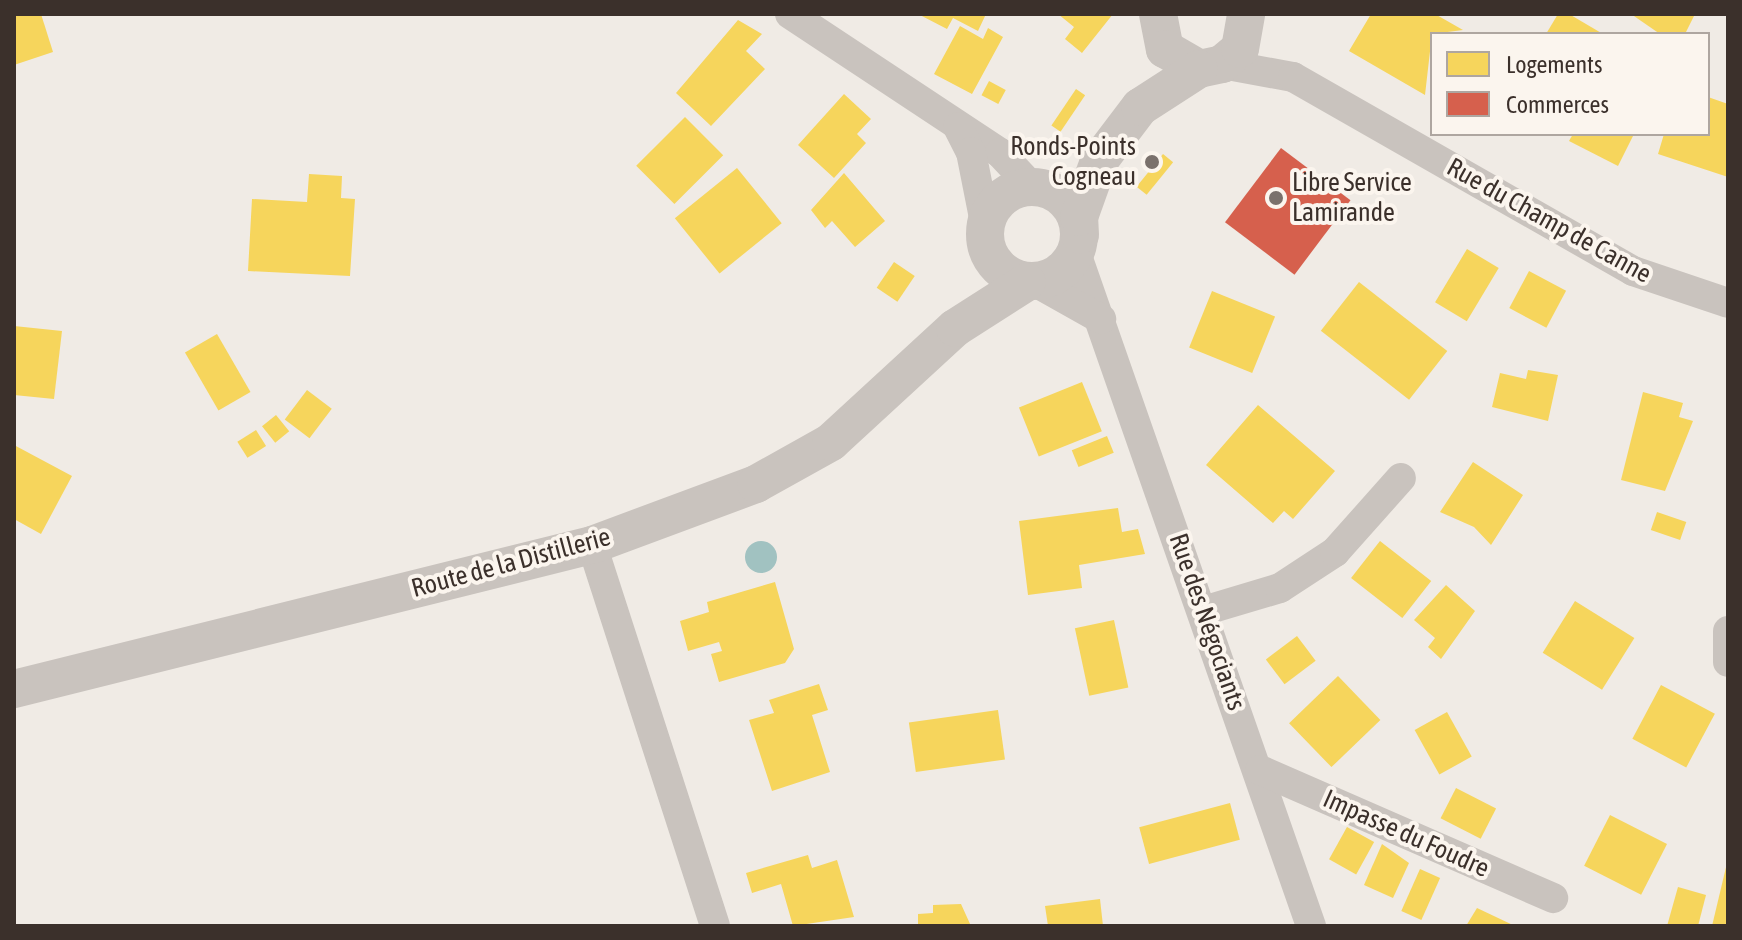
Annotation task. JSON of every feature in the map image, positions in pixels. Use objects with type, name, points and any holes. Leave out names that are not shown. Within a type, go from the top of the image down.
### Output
[{"type":"street","points":[[790,14],[1000,153],[1041,189],[1072,208],[1078,244]]},
{"type":"street","points":[[1031,282],[1060,273],[1078,244],[1079,217],[1099,161],[1140,107],[1240,49],[1248,18]]},
{"type":"street","name":"Rue du Champ de Canne","points":[[1248,18],[1293,77]]},
{"type":"street","points":[[1159,25],[1174,59],[1211,67]]},
{"type":"street","points":[[1140,107],[1159,25]]},
{"type":"street","name":"Rue du Champ de Canne","points":[[1211,67],[1293,77],[1633,271],[1728,303]]},
{"type":"street","points":[[958,127],[971,152],[986,235],[999,269],[1031,282],[1101,319]]},
{"type":"street","points":[[986,235],[1001,199],[1041,189],[1099,161]]},
{"type":"street","name":"Route de la Distillerie","points":[[955,328],[986,235]]},
{"type":"street","name":"Rue des Négociants","points":[[1078,244],[1101,319],[1260,770],[1311,926]]},
{"type":"street","name":"Route de la Distillerie","points":[[14,689],[592,545],[756,484],[831,442],[955,328],[1031,282]]},
{"type":"street","points":[[1203,611],[1280,588],[1335,552],[1401,478]]},
{"type":"street","points":[[592,545],[715,926]]},
{"type":"street","points":[[1728,631],[1728,662]]},
{"type":"street","name":"Impasse du Foudre","points":[[1260,770],[1553,898]]},
{"type":"water","points":[[761,541],[772,546],[777,557],[772,568],[761,573],[750,568],[745,557],[750,546]]},
{"type":"building: Logements","points":[[14,14],[41,14],[53,52],[14,65]]},
{"type":"building: Logements","points":[[918,14],[986,14],[978,31],[953,18],[947,29]]},
{"type":"building: Logements","points":[[1058,14],[1113,14],[1082,53],[1065,39],[1074,27]]},
{"type":"building: Logements","points":[[1371,14],[1435,14],[1463,30],[1430,32],[1425,95],[1349,51]]},
{"type":"building: Logements","points":[[1558,14],[1569,14],[1600,32],[1547,32]]},
{"type":"building: Logements","points":[[1631,14],[1695,14],[1686,32],[1657,32]]},
{"type":"building: Logements","points":[[738,20],[762,34],[746,51],[765,69],[711,126],[676,93]]},
{"type":"building: Logements","points":[[960,26],[983,39],[988,28],[1003,37],[972,94],[934,74]]},
{"type":"building: Logements","points":[[989,81],[1006,90],[998,104],[981,95]]},
{"type":"building: Logements","points":[[1076,89],[1085,95],[1061,132],[1051,125]]},
{"type":"building: Logements","points":[[844,94],[871,119],[857,134],[866,143],[834,178],[798,145]]},
{"type":"building: Logements","points":[[1710,98],[1728,104],[1728,177],[1658,154],[1663,136],[1710,136]]},
{"type":"building: Logements","points":[[685,117],[723,155],[674,204],[636,166]]},
{"type":"building: Logements","points":[[1572,136],[1633,136],[1618,166],[1569,141]]},
{"type":"building: Logements","points":[[1163,154],[1173,162],[1147,195],[1137,187]]},
{"type":"building: Logements","points":[[737,168],[782,223],[720,274],[675,218]]},
{"type":"building: Logements","points":[[844,173],[885,221],[855,247],[832,221],[825,228],[811,210]]},
{"type":"building: Logements","points":[[309,174],[342,176],[341,198],[355,199],[350,276],[248,271],[252,199],[307,202]]},
{"type":"building: Logements","points":[[1467,249],[1499,268],[1467,321],[1435,302]]},
{"type":"building: Logements","points":[[894,262],[915,276],[897,302],[877,288]]},
{"type":"building: Logements","points":[[1529,271],[1566,291],[1546,328],[1509,308]]},
{"type":"building: Logements","points":[[1359,282],[1447,351],[1409,400],[1321,331]]},
{"type":"building: Logements","points":[[1212,291],[1275,316],[1252,373],[1189,348]]},
{"type":"building: Logements","points":[[14,326],[62,331],[54,399],[14,395]]},
{"type":"building: Logements","points":[[217,334],[250,392],[218,411],[185,352]]},
{"type":"building: Logements","points":[[1528,370],[1558,375],[1548,421],[1492,407],[1500,373],[1526,379]]},
{"type":"building: Logements","points":[[1082,382],[1102,431],[1039,457],[1019,407]]},
{"type":"building: Logements","points":[[307,390],[332,409],[309,438],[285,420]]},
{"type":"building: Logements","points":[[1643,392],[1683,403],[1679,417],[1693,421],[1665,491],[1621,480]]},
{"type":"building: Logements","points":[[1258,405],[1335,471],[1293,519],[1284,511],[1273,523],[1206,465]]},
{"type":"building: Logements","points":[[276,415],[289,431],[275,443],[262,426]]},
{"type":"building: Logements","points":[[256,430],[266,446],[247,458],[237,442]]},
{"type":"building: Logements","points":[[1107,436],[1114,453],[1079,467],[1072,450]]},
{"type":"building: Logements","points":[[14,445],[72,476],[41,534],[14,519]]},
{"type":"building: Logements","points":[[1473,462],[1523,495],[1491,545],[1474,527],[1440,512]]},
{"type":"building: Logements","points":[[1118,508],[1122,532],[1138,529],[1145,554],[1079,565],[1082,588],[1028,595],[1019,521]]},
{"type":"building: Logements","points":[[1657,512],[1686,522],[1680,540],[1651,530]]},
{"type":"building: Logements","points":[[1380,541],[1431,581],[1402,618],[1351,578]]},
{"type":"building: Logements","points":[[775,582],[794,649],[785,663],[719,682],[711,654],[722,651],[719,642],[688,651],[680,621],[709,612],[707,602]]},
{"type":"building: Logements","points":[[1446,585],[1475,611],[1441,659],[1428,647],[1435,638],[1414,620]]},
{"type":"building: Logements","points":[[1575,601],[1634,638],[1602,690],[1543,653]]},
{"type":"building: Logements","points":[[1114,620],[1128,687],[1089,696],[1075,628]]},
{"type":"building: Logements","points":[[1297,636],[1316,661],[1285,684],[1266,659]]},
{"type":"building: Logements","points":[[1338,676],[1380,720],[1331,767],[1289,723]]},
{"type":"building: Logements","points":[[819,684],[828,710],[812,715],[830,772],[772,791],[749,720],[774,713],[769,700]]},
{"type":"building: Logements","points":[[1661,685],[1715,714],[1686,767],[1632,739]]},
{"type":"building: Logements","points":[[998,710],[1005,760],[916,772],[909,723]]},
{"type":"building: Logements","points":[[1447,712],[1472,757],[1439,775],[1415,730]]},
{"type":"building: Logements","points":[[1456,788],[1496,808],[1481,839],[1441,818]]},
{"type":"building: Logements","points":[[1230,803],[1240,840],[1149,864],[1139,827]]},
{"type":"building: Logements","points":[[1610,815],[1667,844],[1641,895],[1584,866]]},
{"type":"building: Logements","points":[[1347,827],[1374,842],[1356,874],[1329,859]]},
{"type":"building: Logements","points":[[1382,844],[1409,863],[1393,898],[1364,885]]},
{"type":"building: Logements","points":[[808,855],[812,868],[837,860],[854,917],[793,926],[781,884],[752,893],[746,873]]},
{"type":"building: Logements","points":[[1727,863],[1728,926],[1712,926]]},
{"type":"building: Logements","points":[[1420,869],[1440,878],[1421,920],[1401,911]]},
{"type":"building: Logements","points":[[1678,887],[1706,895],[1698,926],[1667,926]]},
{"type":"building: Logements","points":[[1100,899],[1103,926],[1048,926],[1045,906]]},
{"type":"building: Logements","points":[[961,904],[971,926],[918,926],[918,914],[933,913],[933,905]]},
{"type":"building: Logements","points":[[1477,908],[1515,926],[1466,926]]},
{"type":"building: Commerces","points":[[1281,148],[1350,200],[1295,275],[1225,222]]},
{"type":"place","name":"Ronds-Points Cogneau","points":[[1152,162]]},
{"type":"place","name":"Libre Service Lamirande","points":[[1276,198]]}]
